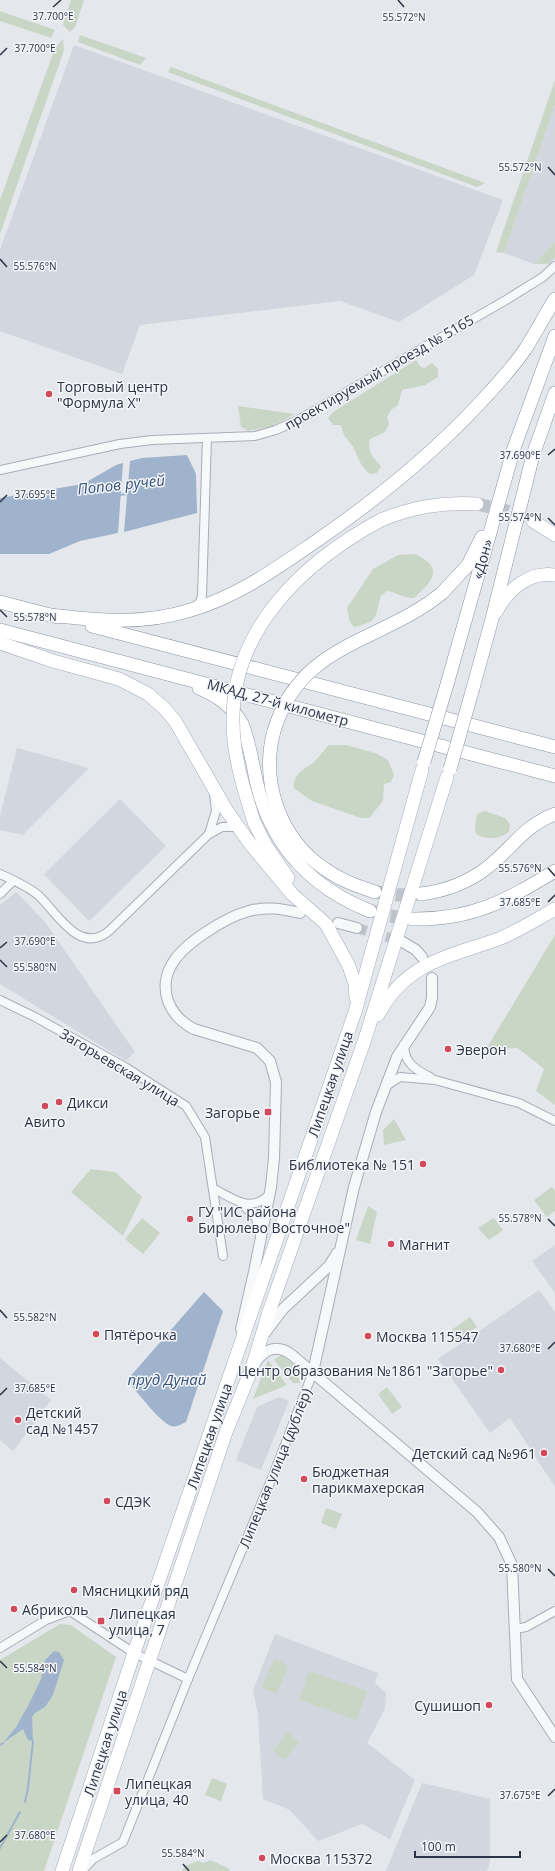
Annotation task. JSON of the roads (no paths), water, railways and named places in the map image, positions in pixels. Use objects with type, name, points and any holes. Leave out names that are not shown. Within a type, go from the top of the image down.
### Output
[{"type":"main road","points":[[50,615],[120,622],[160,618],[221,600],[269,574],[346,521],[405,475],[431,452],[494,388],[526,348],[555,299]]},
{"type":"main road","name":"«Дон»","points":[[423,766],[514,448],[555,336]]},
{"type":"main road","name":"«Дон»","points":[[448,773],[492,619],[533,456],[555,393]]},
{"type":"main road","points":[[375,892],[345,881],[324,869],[308,855],[289,831],[277,807],[271,783],[270,756],[274,731],[281,712],[295,688],[325,658],[422,608],[442,593],[468,565],[498,503]]},
{"type":"main road","points":[[355,1012],[355,984],[332,923],[280,867],[266,846],[254,822],[240,771],[233,720],[238,679],[247,650],[268,612],[296,580],[356,534],[381,520],[408,510],[433,504],[477,504]]},
{"type":"main road","points":[[533,521],[555,535]]},
{"type":"main road","points":[[492,619],[503,599],[518,584],[539,576],[555,575]]},
{"type":"main road","name":"МКАД, 27-й километр","points":[[0,602],[555,747]]},
{"type":"main road","name":"МКАД, 27-й километр","points":[[0,630],[555,776]]},
{"type":"main road","points":[[0,644],[53,662],[119,679],[148,694],[164,708],[175,721],[213,788],[238,827],[278,878],[303,904],[332,923]]},
{"type":"main road","points":[[155,670],[210,693],[229,706],[236,714],[245,730],[263,805],[282,845],[299,866],[317,882],[342,898],[370,911]]},
{"type":"main road","points":[[521,738],[555,742]]},
{"type":"main road","name":"Липецкая улица","points":[[62,1871],[134,1653],[150,1611],[355,1012],[423,766]]},
{"type":"main road","name":"Липецкая улица","points":[[81,1871],[226,1432],[252,1368],[261,1338],[365,1039],[448,773]]},
{"type":"main road","points":[[421,894],[452,886],[478,874],[527,829],[555,814]]},
{"type":"main road","points":[[412,919],[448,918],[487,908],[508,899],[555,871]]},
{"type":"main road","points":[[365,1039],[390,995],[404,981],[423,967],[440,958],[520,930],[554,909]]},
{"type":"street","name":"проектируемый проезд № 5165","points":[[0,470],[120,444],[152,440],[255,436],[276,430],[298,420],[506,300],[538,280],[555,266]]},
{"type":"street","points":[[191,610],[200,602],[202,596],[207,438]]},
{"type":"street","points":[[209,834],[216,811],[213,788]]},
{"type":"street","points":[[0,874],[38,896],[68,929],[84,936],[98,937],[109,931],[209,834],[222,827],[238,827]]},
{"type":"street","points":[[0,894],[13,881]]},
{"type":"street","points":[[232,1370],[270,1194],[274,1158],[276,1082],[270,1061],[257,1048],[206,1034],[185,1025],[171,1008],[166,986],[170,966],[176,957],[203,935],[236,915],[264,908],[281,908],[300,913]]},
{"type":"street","points":[[332,923],[357,928]]},
{"type":"street","points":[[401,941],[416,950],[422,957]]},
{"type":"street","name":"Липецкая улица (дублёр)","points":[[81,1871],[93,1859],[123,1842],[188,1679],[272,1478],[313,1372],[364,1150],[384,1087],[404,1045],[430,1007],[433,988],[432,978]]},
{"type":"street","name":"Загорьевская улица","points":[[0,1000],[35,1017],[118,1063],[186,1106],[206,1137],[223,1256]]},
{"type":"street","points":[[404,1045],[404,1052],[409,1063],[415,1069],[435,1080]]},
{"type":"street","points":[[384,1087],[400,1077],[435,1080],[519,1102],[555,1121]]},
{"type":"street","points":[[214,1189],[249,1205],[258,1204],[270,1194]]},
{"type":"street","points":[[241,1202],[256,1218],[260,1227],[261,1239]]},
{"type":"street","points":[[261,1338],[283,1309],[329,1266],[338,1251],[344,1233]]},
{"type":"street","points":[[252,1368],[265,1352],[271,1349],[285,1350],[313,1372],[477,1512],[499,1537],[512,1565],[517,1679],[555,1736]]},
{"type":"street","points":[[0,1648],[46,1620],[70,1611],[134,1653],[188,1679]]},
{"type":"street","points":[[150,1611],[150,1617],[154,1621],[162,1620],[165,1616]]},
{"type":"street","points":[[515,1630],[526,1628],[555,1611]]},
{"type":"water","points":[[187,455],[196,474],[197,513],[124,532],[130,461],[142,458]]},
{"type":"water","points":[[123,463],[118,533],[80,541],[49,554],[0,554],[0,498],[83,484],[116,465]]},
{"type":"water","name":"пруд Дунай","points":[[204,1292],[223,1311],[186,1422],[177,1426],[171,1426],[155,1413],[130,1384],[128,1379]]},
{"type":"water","points":[[54,1651],[59,1652],[64,1660],[53,1695],[45,1707],[35,1713],[32,1717],[33,1741],[28,1740],[23,1729],[3,1743],[16,1727],[30,1702],[41,1679],[45,1660]]},
{"type":"waterway","name":"Попов ручей","points":[[119,495],[128,494]]},
{"type":"waterway","points":[[25,1802],[33,1741]]},
{"type":"waterway","points":[[0,1848],[20,1812]]},
{"type":"tunnel","points":[[477,504],[504,510],[533,521]]},
{"type":"tunnel","points":[[377,892],[397,895],[421,894]]},
{"type":"tunnel","points":[[372,911],[390,916],[412,919]]},
{"type":"tunnel","points":[[357,928],[401,941]]},
{"type":"place","name":"Торговый центр \"Формула X\"","points":[[49,394]]},
{"type":"place","name":"Эверон","points":[[448,1049]]},
{"type":"place","name":"Дикси","points":[[59,1102]]},
{"type":"place","name":"Авито","points":[[45,1106]]},
{"type":"place","name":"Загорье","points":[[268,1112]]},
{"type":"place","name":"Библиотека № 151","points":[[423,1164]]},
{"type":"place","name":"ГУ \"ИС района Бирюлево Восточное\"","points":[[190,1219]]},
{"type":"place","name":"Магнит","points":[[391,1244]]},
{"type":"place","name":"Пятёрочка","points":[[96,1334]]},
{"type":"place","name":"Москва 115547","points":[[368,1336]]},
{"type":"place","name":"Центр образования №1861 \"Загорье\"","points":[[501,1370]]},
{"type":"place","name":"Детский сад №1457","points":[[18,1420]]},
{"type":"place","name":"Детский сад №961","points":[[544,1453]]},
{"type":"place","name":"Бюджетная парикмахерская","points":[[304,1479]]},
{"type":"place","name":"СДЭК","points":[[107,1501]]},
{"type":"place","name":"Мясницкий ряд","points":[[74,1590]]},
{"type":"place","name":"Абриколь","points":[[14,1609]]},
{"type":"place","name":"Липецкая улица, 7","points":[[101,1621]]},
{"type":"place","name":"Сушишоп","points":[[489,1705]]},
{"type":"place","name":"Липецкая улица, 40","points":[[117,1791]]},
{"type":"place","name":"Москва 115372","points":[[262,1858]]}]
